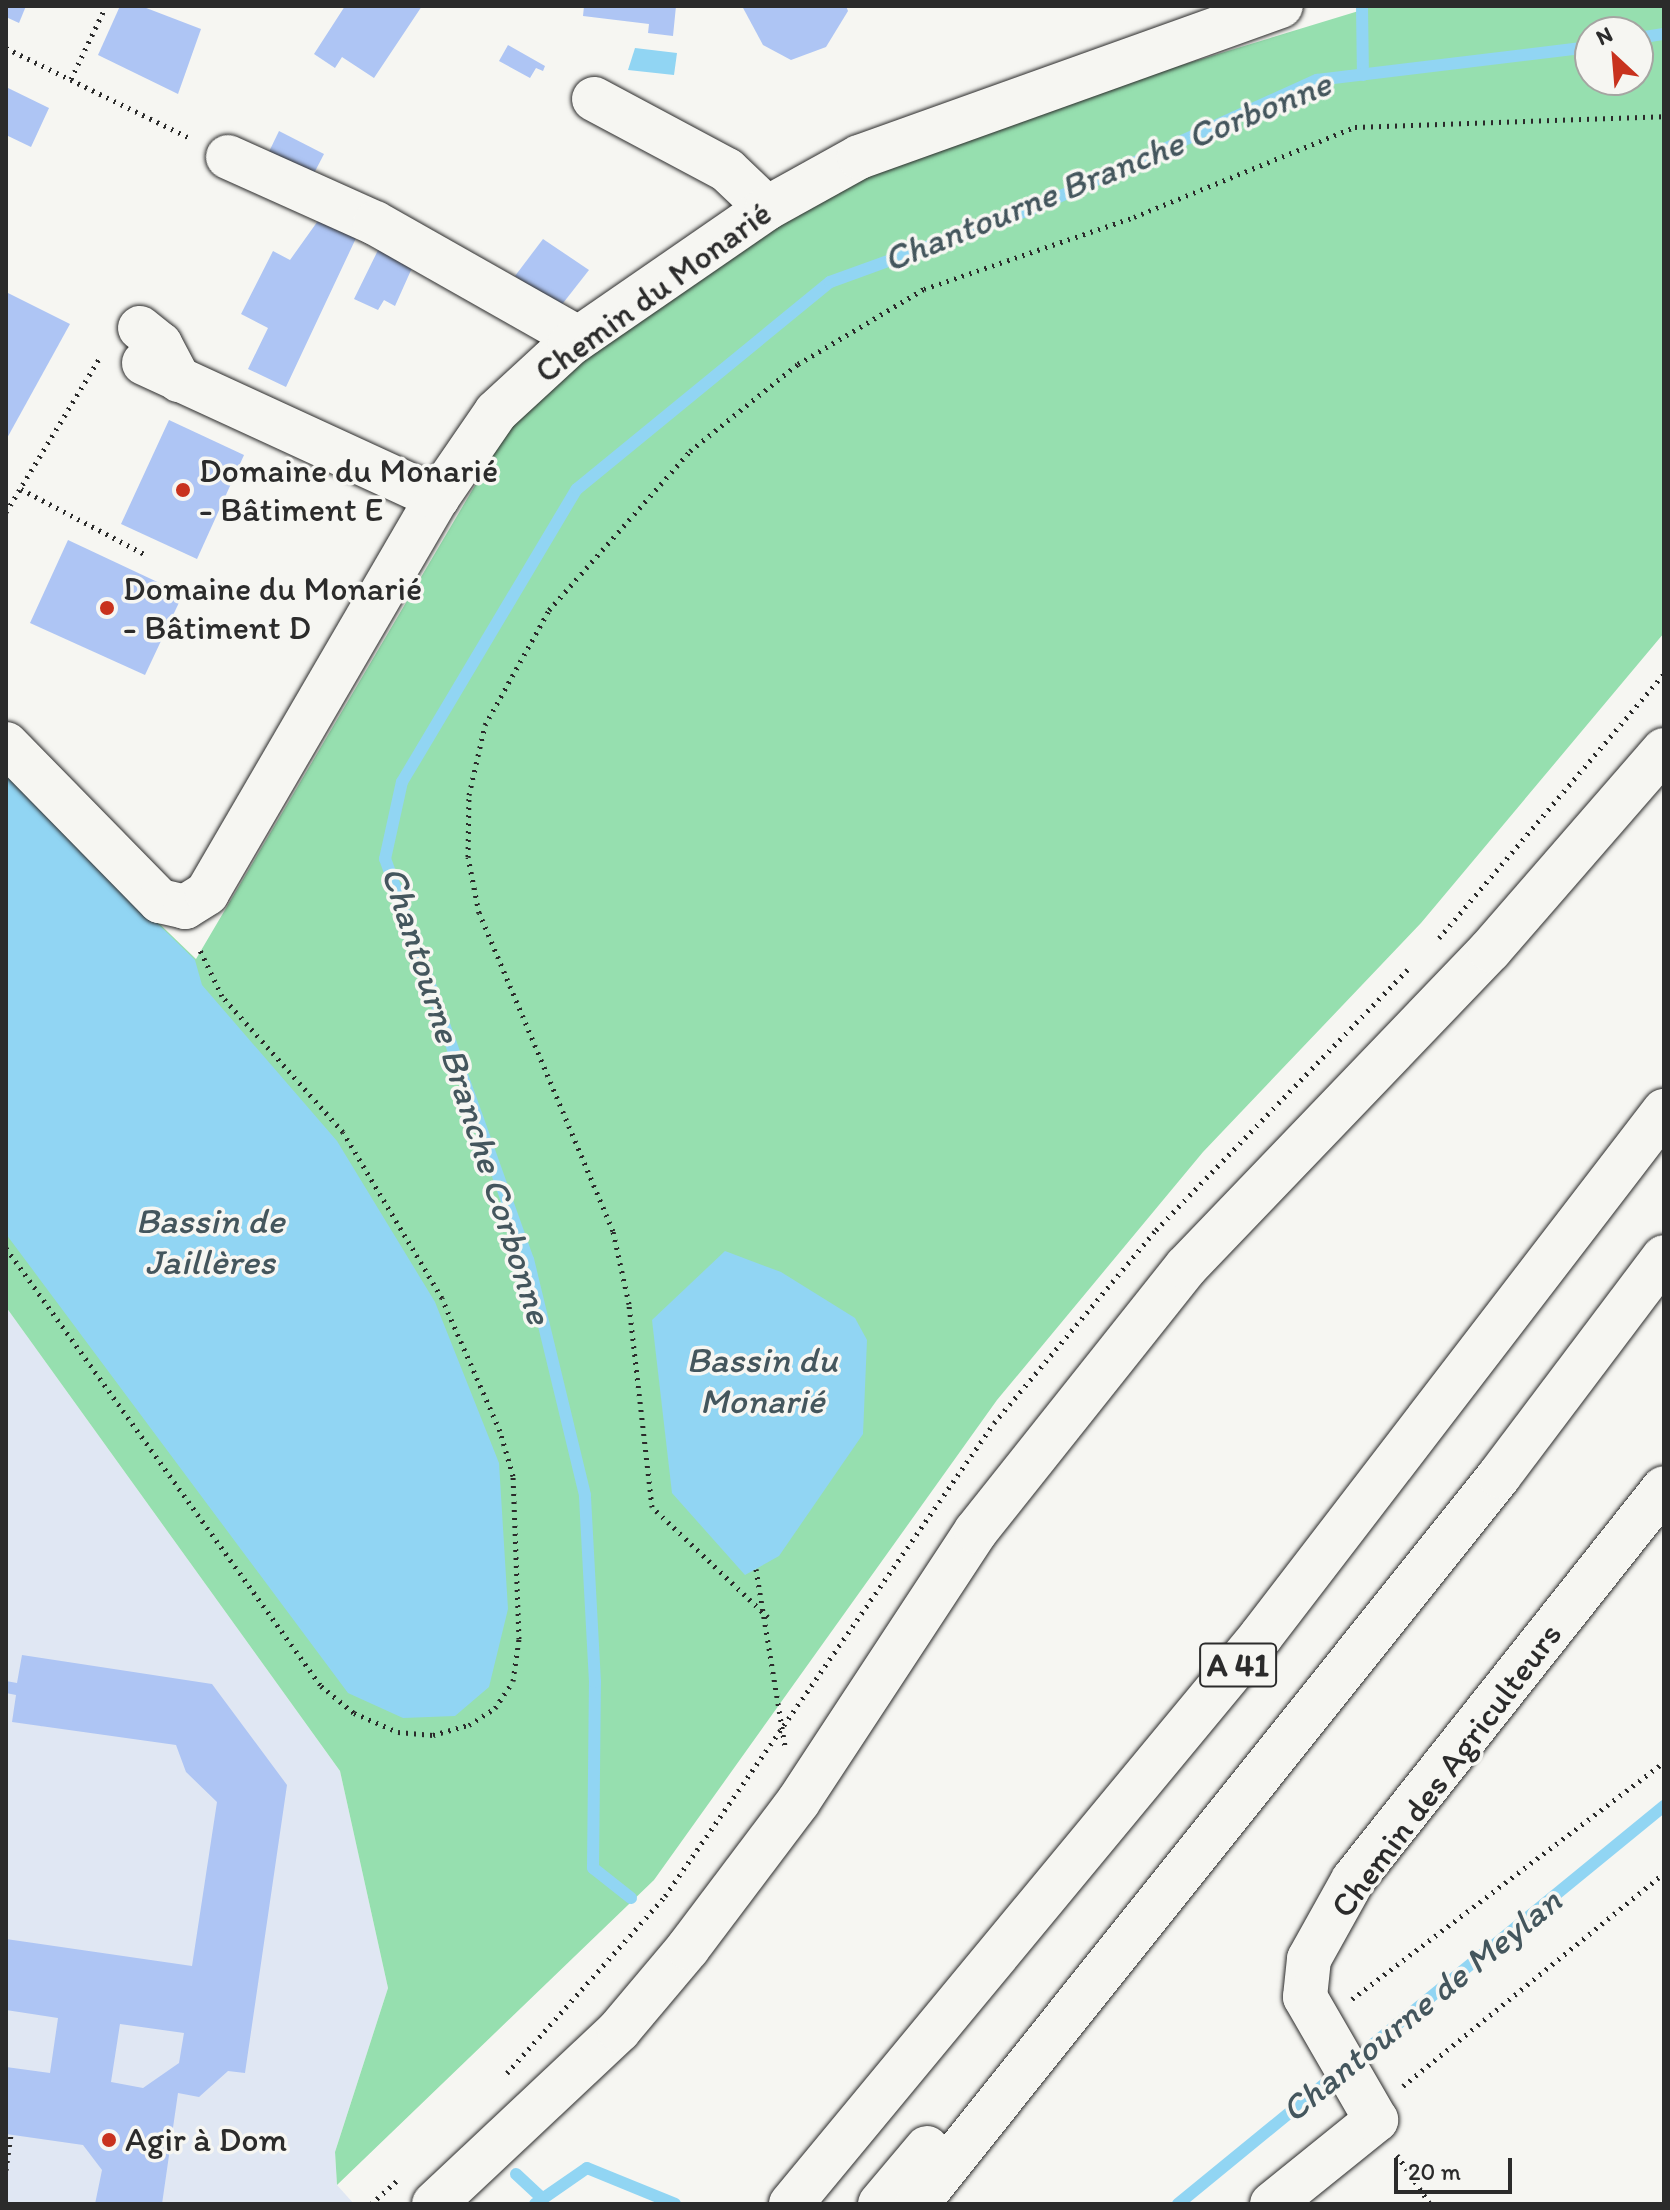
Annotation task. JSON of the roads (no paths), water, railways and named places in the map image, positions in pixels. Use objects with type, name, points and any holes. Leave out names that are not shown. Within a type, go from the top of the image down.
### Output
[{"type":"main road","name":"Chemin du Monarié","points":[[6,744],[160,901],[185,907],[207,893],[437,498],[496,412],[578,338],[767,208],[859,157],[1281,6]]},
{"type":"main road","points":[[594,99],[727,170],[767,208]]},
{"type":"main road","points":[[228,157],[375,223],[578,338]]},
{"type":"main road","points":[[155,357],[437,498]]},
{"type":"main road","points":[[434,2204],[598,2052],[688,1948],[1084,1388],[1252,1194],[1490,950],[1664,750]]},
{"type":"main road","name":"A 41","points":[[791,2204],[1261,1636],[1664,1111]]},
{"type":"main road","name":"A 41","points":[[880,2204],[1499,1476],[1664,1257]]},
{"type":"main road","points":[[917,2204],[1499,1476]]},
{"type":"main road","name":"Chemin des Agriculteurs","points":[[1272,2204],[1369,2108],[1305,1997],[1309,1959],[1353,1880],[1664,1488]]},
{"type":"water","points":[[635,48],[677,53],[674,75],[628,70]]},
{"type":"water","name":"Bassin de Jaillères","points":[[6,776],[195,960],[202,985],[337,1141],[435,1302],[499,1463],[508,1609],[489,1687],[455,1716],[403,1718],[348,1693],[6,1234]]},
{"type":"water","name":"Bassin du Monarié","points":[[725,1251],[781,1272],[855,1318],[867,1340],[863,1434],[779,1556],[745,1575],[672,1493],[652,1320]]},
{"type":"waterway","points":[[1362,6],[1363,75]]},
{"type":"waterway","name":"Chantourne Branche Corbonne","points":[[1654,36],[1664,34]]},
{"type":"waterway","name":"Chantourne Branche Corbonne","points":[[631,1898],[593,1868],[595,1682],[585,1495],[528,1260],[385,859],[402,782],[577,489],[830,282],[1032,209],[1317,80],[1574,49]]},
{"type":"waterway","name":"Chantourne de Meylan","points":[[1178,2204],[1664,1806]]},
{"type":"waterway","points":[[535,2204],[587,2168],[675,2204]]},
{"type":"waterway","points":[[516,2174],[541,2197]]},
{"type":"place","name":"Domaine du Monarié - Bâtiment E","points":[[183,490]]},
{"type":"place","name":"Domaine du Monarié - Bâtiment D","points":[[107,608]]},
{"type":"place","name":"Agir à Dom","points":[[109,2140]]}]
